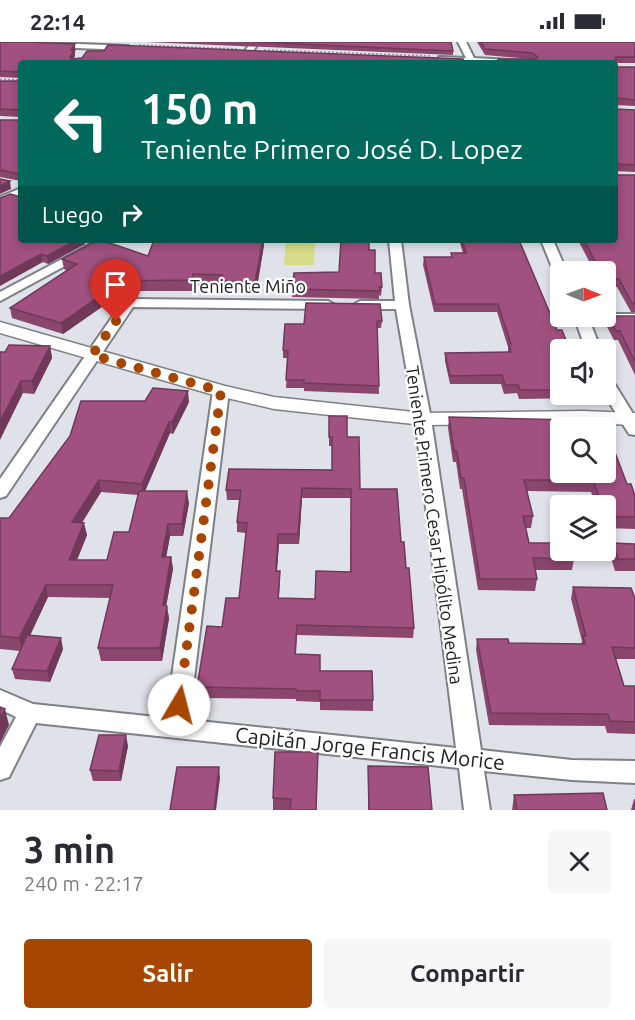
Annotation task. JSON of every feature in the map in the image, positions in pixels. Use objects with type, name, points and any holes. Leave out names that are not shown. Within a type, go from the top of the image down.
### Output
[{"type":"street","points":[[462,42],[472,60]]},
{"type":"street","points":[[41,44],[137,47]]},
{"type":"street","points":[[82,56],[89,44]]},
{"type":"street","points":[[428,59],[450,60]]},
{"type":"street","points":[[0,201],[18,192]]},
{"type":"street","points":[[0,297],[101,243]]},
{"type":"street","name":"Teniente Primero Cesar Hipólito Medina","points":[[395,243],[402,305],[423,419],[468,759],[477,810]]},
{"type":"street","points":[[548,243],[556,261]]},
{"type":"street","name":"Teniente Miño","points":[[92,355],[129,303],[402,305]]},
{"type":"street","points":[[616,318],[635,318]]},
{"type":"street","points":[[0,327],[221,391],[274,403],[423,419],[583,417],[632,423]]},
{"type":"street","points":[[0,492],[92,355]]},
{"type":"street","points":[[176,728],[221,391]]},
{"type":"street","points":[[616,400],[632,423]]},
{"type":"street","name":"Capitán Jorge Francis Morice","points":[[0,699],[30,712],[572,770],[635,772]]},
{"type":"street","points":[[0,770],[30,712]]},
{"type":"path","points":[[137,47],[437,56]]},
{"type":"path","points":[[302,56],[428,59]]},
{"type":"path","points":[[0,80],[18,80]]},
{"type":"green space","points":[[286,243],[315,243],[314,265],[284,265]]},
{"type":"building","points":[[0,42],[75,44],[71,50],[74,50],[70,57],[72,59],[82,58],[87,51],[104,51],[108,45],[113,45],[463,60],[18,60],[18,72],[0,71]]},
{"type":"building","points":[[252,42],[451,42],[453,51]]},
{"type":"building","points":[[481,42],[635,42],[635,57],[616,57],[615,60],[498,60],[536,59],[538,57],[532,53],[485,49]]},
{"type":"building","points":[[618,67],[635,67],[635,100],[618,98]]},
{"type":"building","points":[[0,81],[18,81],[18,110],[0,109]]},
{"type":"building","points":[[618,109],[635,110],[635,165],[618,164]]},
{"type":"building","points":[[0,120],[18,120],[18,174],[0,170]]},
{"type":"building","points":[[618,175],[635,175],[635,304],[632,303],[619,279],[616,279],[616,261],[595,261],[586,243],[618,243]]},
{"type":"building","points":[[0,179],[10,181],[0,186]]},
{"type":"building","points":[[10,194],[18,196],[18,243],[71,243],[47,256],[41,254],[0,276],[0,198]]},
{"type":"building","points":[[92,243],[110,243],[148,256],[153,243],[262,243],[255,282],[221,281],[222,275],[193,274],[192,280],[114,281],[108,293],[104,293],[61,323],[10,308],[77,264],[62,259]]},
{"type":"building","points":[[341,243],[369,243],[369,250],[375,250],[375,273],[381,273],[382,287],[379,287],[380,291],[292,289],[294,273],[339,272]]},
{"type":"building","points":[[463,243],[520,243],[550,313],[550,327],[562,330],[566,339],[550,339],[550,390],[520,390],[518,385],[505,385],[502,375],[450,376],[445,353],[511,352],[509,344],[511,344],[498,304],[435,304],[424,257],[452,257],[451,253],[466,253]]},
{"type":"building","points":[[306,303],[380,304],[382,321],[377,321],[379,386],[304,383],[304,380],[286,380],[288,351],[283,350],[285,324],[304,324]]},
{"type":"building","points":[[616,316],[635,316],[635,362],[620,331],[616,331],[614,327],[616,327]]},
{"type":"building","points":[[9,345],[50,346],[32,381],[21,381],[0,422],[0,352],[5,352]]},
{"type":"building","points":[[153,388],[188,391],[172,422],[169,422],[142,484],[99,480],[72,522],[84,523],[69,560],[107,560],[114,532],[129,532],[139,491],[187,491],[182,524],[168,524],[162,557],[171,557],[163,605],[167,606],[160,648],[98,648],[113,585],[46,585],[19,638],[0,636],[0,518],[9,518],[70,436],[81,401],[145,401]]},
{"type":"building","points":[[329,416],[347,416],[347,437],[359,437],[360,489],[397,489],[401,542],[404,542],[406,568],[409,568],[414,628],[297,625],[295,654],[320,655],[320,671],[372,671],[373,700],[320,700],[320,691],[296,691],[296,689],[197,687],[207,626],[222,627],[226,598],[239,598],[247,523],[237,522],[241,490],[226,490],[229,469],[332,470],[332,437],[329,437]],"holes":[[[302,488],[351,489],[351,572],[316,571],[315,599],[278,598],[280,571],[276,571],[278,534],[298,534]]]},
{"type":"building","points":[[449,417],[550,419],[550,480],[524,480],[533,516],[523,516],[529,543],[550,543],[550,558],[533,558],[537,579],[480,579],[464,478],[461,478],[457,451],[454,451]]},
{"type":"building","points":[[616,455],[627,484],[631,484],[635,496],[635,517],[616,517],[616,495],[598,495],[594,483],[616,483]]},
{"type":"building","points":[[616,543],[635,544],[635,559],[618,559]]},
{"type":"building","points":[[573,587],[631,588],[635,598],[635,648],[612,647],[624,686],[635,686],[635,722],[610,721],[608,714],[491,713],[477,639],[508,639],[509,643],[585,644],[583,636],[586,636]]},
{"type":"building","points":[[27,635],[61,638],[47,671],[12,669]]},
{"type":"building","points":[[0,707],[5,709],[0,718]]},
{"type":"building","points":[[99,735],[126,735],[119,771],[90,770]]},
{"type":"building","points":[[275,752],[318,752],[316,810],[290,810],[291,799],[273,798]]},
{"type":"building","points":[[368,766],[428,767],[432,810],[369,810]]},
{"type":"building","points":[[177,767],[219,767],[214,810],[170,810]]},
{"type":"building","points":[[603,793],[607,810],[517,810],[514,795]]},
{"type":"route","points":[[116,321],[92,355],[221,391],[179,705]]}]
